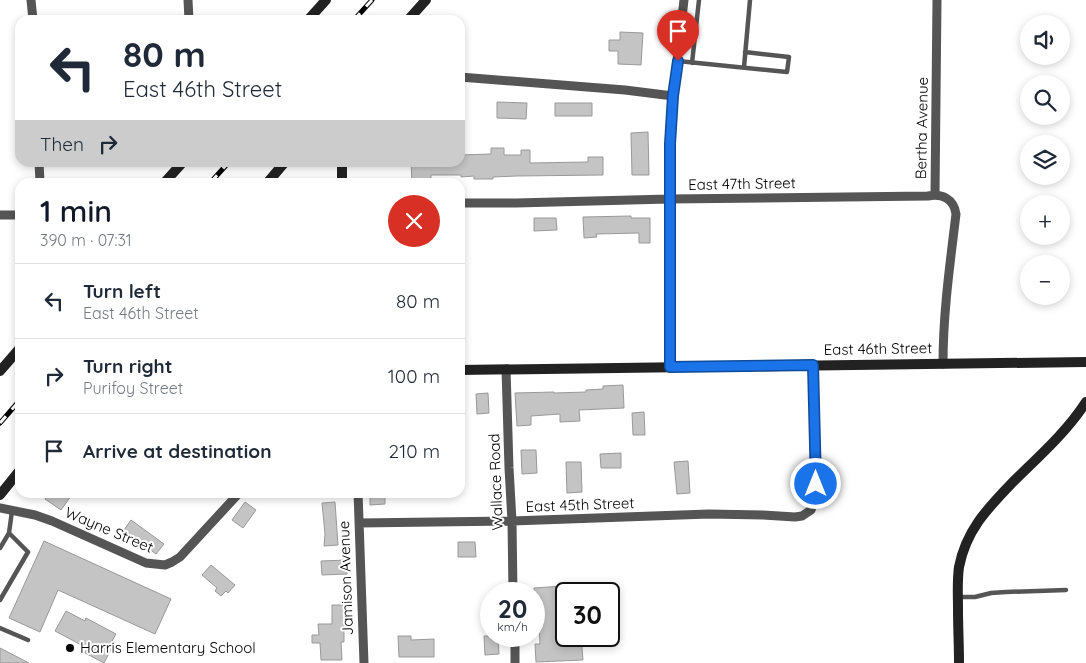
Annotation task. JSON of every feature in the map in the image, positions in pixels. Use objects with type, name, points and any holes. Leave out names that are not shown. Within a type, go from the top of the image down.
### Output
[{"type":"street","points":[[31,0],[32,15]]},
{"type":"street","points":[[188,0],[189,15]]},
{"type":"street","points":[[312,15],[326,0]]},
{"type":"street","points":[[412,15],[426,0]]},
{"type":"street","points":[[670,367],[670,144],[673,96],[684,0]]},
{"type":"street","name":"Bertha Avenue","points":[[937,0],[935,194],[951,201],[955,207],[956,214],[945,299],[943,364]]},
{"type":"street","points":[[465,77],[625,90],[673,96]]},
{"type":"street","points":[[169,178],[178,167]]},
{"type":"street","points":[[271,178],[281,167]]},
{"type":"street","name":"East 47th Street","points":[[465,203],[928,196],[935,194]]},
{"type":"street","points":[[0,215],[15,215]]},
{"type":"street","points":[[0,371],[15,354]]},
{"type":"street","name":"East 46th Street","points":[[465,370],[1086,362]]},
{"type":"street","name":"East 45th Street","points":[[359,523],[512,521],[709,514],[802,516],[811,510],[815,498],[813,365]]},
{"type":"street","name":"Wallace Road","points":[[506,369],[513,582]]},
{"type":"street","points":[[959,663],[957,586],[961,559],[970,534],[987,509],[1056,438],[1086,402]]},
{"type":"street","points":[[0,495],[15,476]]},
{"type":"street","name":"Wayne Street","points":[[0,508],[35,515],[146,563],[165,565],[180,557],[234,498]]},
{"type":"street","name":"Jamison Avenue","points":[[358,498],[364,663]]},
{"type":"street","points":[[515,647],[515,663]]},
{"type":"lane","points":[[692,63],[699,0]]},
{"type":"lane","points":[[744,67],[750,0]]},
{"type":"lane","points":[[678,61],[787,72],[789,57],[745,52]]},
{"type":"lane","points":[[0,548],[9,532],[12,511]]},
{"type":"lane","points":[[0,600],[28,552],[9,532]]},
{"type":"lane","points":[[958,597],[976,597],[1006,592],[1066,590]]},
{"type":"lane","points":[[0,628],[28,640]]},
{"type":"building","points":[[620,32],[643,33],[641,65],[618,64],[618,51],[609,51],[609,40],[620,40]]},
{"type":"building","points":[[497,102],[527,103],[526,119],[497,118]]},
{"type":"building","points":[[555,103],[592,103],[592,116],[555,116]]},
{"type":"building","points":[[648,132],[649,175],[632,175],[631,133]]},
{"type":"building","points":[[491,148],[504,148],[504,155],[521,155],[521,150],[530,150],[530,163],[588,162],[588,157],[603,157],[603,175],[517,176],[474,179],[474,176],[431,175],[431,178],[412,178],[411,167],[465,167],[465,155],[491,154]]},
{"type":"building","points":[[631,216],[631,218],[650,218],[650,243],[639,243],[639,233],[596,234],[597,237],[584,238],[583,217]]},
{"type":"building","points":[[534,218],[556,218],[557,230],[534,231]]},
{"type":"building","points":[[623,385],[624,408],[579,410],[580,421],[560,422],[560,414],[531,416],[531,425],[517,426],[515,393],[586,392],[586,390],[603,389],[603,386]]},
{"type":"building","points":[[488,393],[489,413],[477,414],[476,394]]},
{"type":"building","points":[[644,412],[645,435],[633,435],[632,413]]},
{"type":"building","points":[[521,450],[536,450],[537,473],[522,474]]},
{"type":"building","points":[[621,453],[621,468],[601,468],[600,454]]},
{"type":"building","points":[[688,461],[690,493],[677,494],[674,462]]},
{"type":"building","points":[[566,462],[581,462],[582,492],[567,493]]},
{"type":"building","points":[[46,498],[70,498],[61,510]]},
{"type":"building","points":[[370,498],[385,498],[385,504],[370,505]]},
{"type":"building","points":[[245,502],[256,510],[243,528],[232,520]]},
{"type":"building","points":[[335,502],[338,545],[324,546],[325,534],[322,503]]},
{"type":"building","points":[[131,520],[164,544],[156,554],[124,530]]},
{"type":"building","points":[[44,541],[171,599],[155,634],[58,590],[40,632],[9,618]]},
{"type":"building","points":[[458,542],[475,542],[476,557],[458,557]]},
{"type":"building","points":[[347,560],[347,574],[322,575],[321,561]]},
{"type":"building","points":[[211,565],[235,585],[228,593],[226,591],[221,596],[215,591],[217,588],[202,575]]},
{"type":"building","points":[[545,587],[555,587],[555,647],[582,647],[583,660],[536,662],[535,647],[545,647]]},
{"type":"building","points":[[332,605],[345,605],[344,642],[341,642],[342,660],[321,660],[320,643],[312,643],[312,635],[319,635],[318,624],[332,624]]},
{"type":"building","points":[[66,611],[85,621],[86,618],[116,634],[112,641],[115,642],[104,663],[85,653],[87,648],[55,631]]},
{"type":"building","points":[[398,636],[411,636],[411,640],[434,639],[434,657],[399,657]]},
{"type":"building","points":[[485,647],[499,647],[499,654],[485,655]]},
{"type":"building","points":[[0,648],[29,663],[0,663]]},
{"type":"railway","points":[[358,15],[372,0]]},
{"type":"railway","points":[[215,178],[224,167]]},
{"type":"railway","points":[[0,423],[15,406]]},
{"type":"place","name":"Harris Elementary School","points":[[70,648]]},
{"type":"route","points":[[678,61],[673,96],[670,144],[670,367],[813,365],[816,484]]}]
